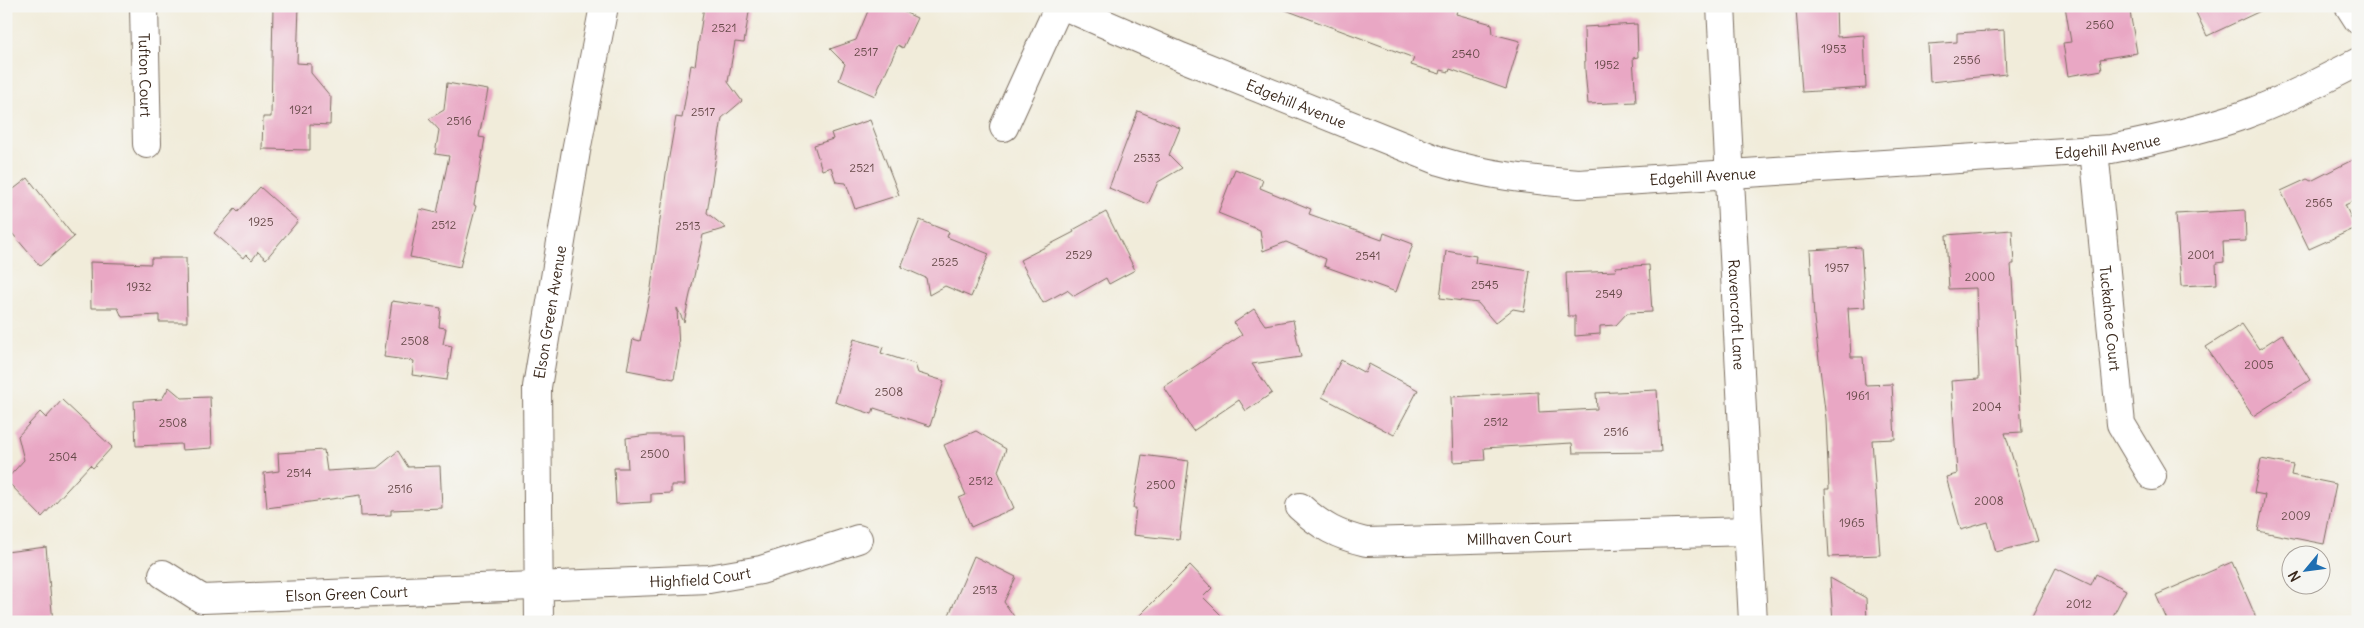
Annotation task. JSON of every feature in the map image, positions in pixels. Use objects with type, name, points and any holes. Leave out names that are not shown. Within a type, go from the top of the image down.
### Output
[{"type":"street","name":"Tufton Court","points":[[144,6],[147,144]]},
{"type":"street","name":"Elson Green Avenue","points":[[539,622],[537,387],[576,151],[604,6]]},
{"type":"street","points":[[1004,127],[1059,6]]},
{"type":"street","name":"Edgehill Avenue","points":[[1064,6],[1181,57],[1462,168],[1520,180],[1578,184],[2094,150],[2171,136],[2244,115],[2314,85],[2358,62]]},
{"type":"street","name":"Ravencroft Lane","points":[[1721,6],[1753,622]]},
{"type":"street","points":[[2349,6],[2358,20]]},
{"type":"street","name":"Tuckahoe Court","points":[[2094,150],[2121,424],[2152,476]]},
{"type":"street","name":"Millhaven Court","points":[[1300,507],[1316,522],[1339,535],[1366,542],[1748,531]]},
{"type":"street","name":"Highfield Court","points":[[538,585],[709,579],[761,570],[858,539]]},
{"type":"street","name":"Elson Green Court","points":[[163,574],[202,598],[538,585]]},
{"type":"building","points":[[273,6],[299,6],[297,63],[311,64],[311,73],[331,97],[330,125],[310,124],[310,150],[262,149],[263,117],[271,117]]},
{"type":"building","points":[[704,6],[750,6],[744,43],[735,42],[728,82],[742,101],[722,118],[707,213],[726,228],[703,235],[684,322],[677,308],[679,349],[674,379],[627,370],[633,339],[640,341],[651,288],[666,174],[676,117],[682,118],[691,65],[695,66]]},
{"type":"building","points":[[870,6],[891,6],[917,18],[903,48],[898,45],[875,96],[839,80],[845,64],[830,49],[856,40]]},
{"type":"building","points":[[1283,6],[1458,6],[1456,14],[1492,24],[1493,34],[1520,41],[1506,89],[1450,69],[1449,72],[1441,70],[1440,74],[1411,65],[1414,58],[1283,9]]},
{"type":"building","points":[[1836,6],[1837,37],[1864,35],[1866,88],[1802,92],[1796,9]]},
{"type":"building","points":[[2065,6],[2129,6],[2137,53],[2100,59],[2102,70],[2068,76],[2063,43],[2071,42]]},
{"type":"building","points":[[2193,6],[2271,6],[2207,36]]},
{"type":"building","points":[[1637,24],[1638,57],[1633,58],[1636,102],[1588,104],[1584,27]]},
{"type":"building","points":[[2004,30],[2006,74],[1930,82],[1928,44],[1957,42],[1957,33]]},
{"type":"building","points":[[447,83],[488,90],[479,137],[485,138],[474,205],[476,206],[460,267],[410,257],[420,209],[437,213],[449,156],[435,154],[439,130],[429,119],[444,110]]},
{"type":"building","points":[[1138,111],[1180,128],[1169,155],[1182,168],[1158,182],[1148,204],[1109,188]]},
{"type":"building","points":[[870,120],[899,195],[855,209],[846,183],[836,182],[831,167],[822,170],[814,145],[833,139],[831,133]]},
{"type":"building","points":[[2358,157],[2358,199],[2345,205],[2356,228],[2309,249],[2281,191],[2307,179],[2311,181]]},
{"type":"building","points":[[1235,169],[1263,180],[1260,188],[1311,209],[1309,214],[1382,240],[1384,233],[1413,244],[1396,292],[1324,266],[1326,259],[1286,242],[1263,251],[1260,230],[1218,213]]},
{"type":"building","points":[[28,178],[74,237],[40,266],[6,226],[6,195]]},
{"type":"building","points":[[260,187],[298,221],[266,259],[258,252],[252,260],[246,254],[243,258],[214,233],[235,209],[238,212]]},
{"type":"building","points":[[2245,210],[2246,241],[2223,242],[2224,262],[2216,263],[2217,284],[2181,286],[2176,214]]},
{"type":"building","points":[[1106,212],[1135,270],[1109,284],[1106,278],[1074,296],[1067,290],[1043,303],[1020,260],[1074,232],[1073,230]]},
{"type":"building","points":[[920,220],[949,232],[947,237],[989,254],[971,297],[945,286],[929,295],[926,278],[901,267]]},
{"type":"building","points":[[2012,230],[2014,264],[2011,264],[2022,432],[2005,433],[2038,541],[1996,552],[1988,522],[1961,530],[1946,477],[1957,474],[1951,381],[1979,379],[1976,288],[1949,289],[1946,235]]},
{"type":"building","points":[[1861,247],[1865,307],[1848,308],[1851,357],[1863,357],[1865,385],[1892,384],[1895,439],[1872,440],[1880,555],[1829,557],[1825,489],[1829,489],[1826,419],[1814,318],[1810,250]]},
{"type":"building","points":[[1446,251],[1476,256],[1475,263],[1530,271],[1524,311],[1513,309],[1495,323],[1478,303],[1440,298]]},
{"type":"building","points":[[151,258],[186,258],[187,322],[159,322],[159,315],[122,317],[118,308],[91,308],[90,262],[151,264]]},
{"type":"building","points":[[1649,265],[1652,312],[1627,313],[1616,325],[1600,326],[1600,334],[1575,336],[1575,316],[1568,316],[1566,273],[1616,271],[1615,267]]},
{"type":"building","points":[[392,301],[441,308],[439,327],[446,328],[443,344],[452,346],[447,380],[412,375],[414,361],[384,357]]},
{"type":"building","points":[[1254,309],[1265,325],[1293,320],[1301,357],[1252,364],[1272,393],[1246,411],[1239,400],[1193,431],[1164,387],[1242,335],[1234,323]]},
{"type":"building","points":[[2242,324],[2259,349],[2282,334],[2310,380],[2253,416],[2206,347]]},
{"type":"building","points":[[854,339],[883,347],[881,353],[915,364],[918,373],[944,381],[930,426],[874,408],[872,414],[835,402]]},
{"type":"building","points":[[1341,360],[1365,373],[1369,364],[1418,390],[1394,435],[1322,397]]},
{"type":"building","points":[[169,387],[182,398],[210,397],[212,448],[182,450],[181,444],[136,446],[134,401],[162,399]]},
{"type":"building","points":[[1657,390],[1661,452],[1573,453],[1572,443],[1484,448],[1485,460],[1453,462],[1451,397],[1538,392],[1539,412],[1597,409],[1596,393]]},
{"type":"building","points":[[62,400],[112,447],[93,468],[90,465],[42,517],[6,480],[24,460],[18,436],[40,412],[46,418]]},
{"type":"building","points":[[976,431],[1006,449],[998,471],[1014,508],[971,527],[959,498],[966,495],[944,445]]},
{"type":"building","points":[[648,435],[683,435],[685,485],[671,485],[671,493],[651,494],[651,502],[616,504],[614,468],[628,468],[626,438]]},
{"type":"building","points":[[324,450],[327,471],[377,468],[398,451],[408,467],[440,466],[442,508],[391,510],[391,515],[361,516],[360,495],[267,508],[264,473],[279,471],[278,453]]},
{"type":"building","points":[[1142,455],[1189,461],[1179,540],[1133,535],[1136,508],[1133,508]]},
{"type":"building","points":[[2261,459],[2293,465],[2291,475],[2336,484],[2324,544],[2258,531],[2265,495],[2254,493]]},
{"type":"building","points":[[46,547],[53,622],[6,622],[6,552]]},
{"type":"building","points":[[974,556],[1016,577],[1004,602],[1018,622],[946,622]]},
{"type":"building","points":[[2232,562],[2258,622],[2168,622],[2156,595]]},
{"type":"building","points":[[1190,565],[1212,588],[1203,597],[1228,622],[1133,622]]},
{"type":"building","points":[[2056,568],[2091,585],[2096,574],[2126,590],[2110,622],[2029,622]]},
{"type":"building","points":[[1830,578],[1866,598],[1867,622],[1833,622]]}]
